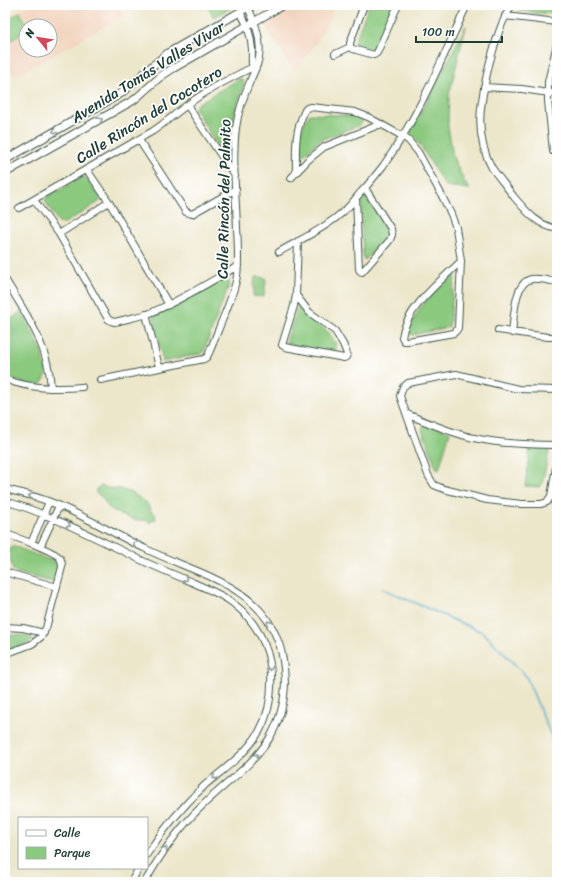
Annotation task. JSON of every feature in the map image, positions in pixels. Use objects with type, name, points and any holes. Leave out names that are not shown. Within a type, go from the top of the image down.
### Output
[{"type":"main road","name":"Avenida Tomás Valles Vivar","points":[[5,160],[120,94],[168,53],[250,6]]},
{"type":"main road","name":"Avenida Tomás Valles Vivar","points":[[5,173],[134,100],[160,77],[172,69],[279,6]]},
{"type":"street","points":[[350,47],[350,43],[364,5]]},
{"type":"street","points":[[350,47],[374,55],[377,53],[398,5]]},
{"type":"street","points":[[278,252],[324,226],[345,210],[383,166],[423,98],[467,5]]},
{"type":"street","points":[[512,5],[505,16],[496,41],[484,87],[480,108],[480,121],[484,148],[491,166],[522,206],[541,224],[557,229]]},
{"type":"street","name":"Calle Rincón del Palmito","points":[[100,380],[204,359],[207,357],[233,292],[238,266],[235,176],[237,119],[259,57],[259,41],[250,6]]},
{"type":"street","name":"Calle Rincón del Palmito","points":[[240,12],[247,25],[254,69]]},
{"type":"street","points":[[505,16],[557,22]]},
{"type":"street","points":[[251,43],[259,41]]},
{"type":"street","points":[[553,151],[548,82],[557,44]]},
{"type":"street","points":[[335,54],[350,47]]},
{"type":"street","name":"Calle Rincón del Cocotero","points":[[19,208],[139,140],[164,124],[187,105],[214,88],[254,69]]},
{"type":"street","points":[[484,87],[557,93]]},
{"type":"street","points":[[187,105],[235,176]]},
{"type":"street","points":[[296,172],[297,131],[304,112],[311,106],[355,112],[368,117],[408,140],[418,152],[451,214],[456,228],[461,261],[458,328],[454,333],[408,342],[404,341],[402,337],[404,329],[408,319],[417,305],[461,261]]},
{"type":"street","points":[[291,178],[324,147],[381,124]]},
{"type":"street","points":[[139,140],[188,214],[192,214],[236,189]]},
{"type":"street","points":[[87,170],[109,202],[169,304]]},
{"type":"street","points":[[356,198],[359,269],[360,272],[362,272],[390,240],[392,235],[391,229],[365,188]]},
{"type":"street","points":[[34,200],[59,234],[109,320],[115,322],[146,314],[169,304],[238,266]]},
{"type":"street","points":[[59,234],[109,202]]},
{"type":"street","points":[[296,294],[309,312],[335,331],[343,344],[347,354],[346,357],[344,358],[283,346],[282,343],[294,306],[296,294],[298,241]]},
{"type":"street","points":[[5,279],[40,339],[49,370],[51,388]]},
{"type":"street","points":[[512,332],[517,297],[521,286],[531,279],[557,282]]},
{"type":"street","points":[[146,314],[159,367]]},
{"type":"street","points":[[498,330],[557,337]]},
{"type":"street","points":[[557,390],[518,389],[456,374],[408,383],[403,387],[400,396],[428,475],[434,485],[488,500],[522,504],[541,504],[546,502],[551,496],[557,462]]},
{"type":"street","points":[[5,379],[22,385],[51,388],[82,387]]},
{"type":"street","points":[[407,414],[441,428],[473,438],[513,444],[557,445]]},
{"type":"street","points":[[5,489],[29,495],[59,506],[152,553],[223,582],[234,588],[254,604],[264,615],[272,626],[278,640],[282,654],[285,688],[280,715],[269,738],[252,760],[206,802],[174,836],[145,882]]},
{"type":"street","points":[[5,501],[44,514],[146,563],[224,597],[242,611],[251,621],[264,642],[271,669],[272,685],[267,712],[263,723],[253,741],[241,754],[183,806],[164,829],[148,853]]},
{"type":"street","points":[[31,543],[49,502]]},
{"type":"street","points":[[40,547],[59,506]]},
{"type":"street","points":[[5,534],[31,543],[54,554],[61,560],[62,567],[44,633],[35,642],[5,654]]},
{"type":"street","points":[[146,563],[152,553]]},
{"type":"street","points":[[5,572],[57,587]]},
{"type":"street","points":[[5,627],[23,628],[44,633]]},
{"type":"street","points":[[131,882],[138,869]]},
{"type":"shaded area","points":[[28,5],[117,5],[123,16],[58,52],[58,18],[18,18],[18,58],[48,58],[14,77],[5,60],[5,18]]},
{"type":"shaded area","points":[[294,5],[334,5],[330,19],[315,45],[294,72],[263,23]]},
{"type":"green space","points":[[206,5],[237,5],[214,17]]},
{"type":"green space","points":[[369,5],[393,5],[374,48],[369,50],[354,47],[354,43]]},
{"type":"green space","points":[[517,5],[557,5],[557,14],[519,11]]},
{"type":"green space","points":[[20,12],[23,18],[18,18],[18,36],[5,44],[5,21]]},
{"type":"green space","points":[[466,26],[449,95],[448,126],[453,157],[465,183],[470,189],[445,186],[417,140],[410,133]]},
{"type":"green space","points":[[239,79],[242,79],[244,82],[232,127],[231,156],[228,159],[225,158],[195,109],[197,104]]},
{"type":"green space","points":[[310,114],[359,116],[362,121],[358,126],[320,140],[302,156],[300,154],[299,144],[305,122]]},
{"type":"green space","points":[[83,177],[87,178],[100,198],[99,202],[63,224],[59,223],[45,201],[46,197]]},
{"type":"green space","points":[[363,197],[366,197],[388,227],[389,234],[365,260],[363,258],[361,200]]},
{"type":"green space","points":[[451,274],[455,275],[449,327],[412,335],[409,332],[416,315],[426,301]]},
{"type":"green space","points":[[255,277],[266,278],[264,297],[253,296]]},
{"type":"green space","points":[[222,278],[229,280],[229,285],[203,353],[163,362],[153,313]]},
{"type":"green space","points":[[299,303],[305,313],[314,322],[328,332],[336,344],[335,357],[286,343]]},
{"type":"green space","points":[[22,310],[41,349],[47,374],[40,385],[31,385],[5,378],[5,325]]},
{"type":"green space","points":[[429,424],[450,432],[439,469],[437,469],[422,430],[424,425]]},
{"type":"green space","points":[[530,447],[547,448],[549,451],[542,484],[540,487],[525,486]]},
{"type":"green space","points":[[101,486],[120,489],[132,493],[147,503],[151,511],[155,514],[156,519],[150,522],[145,520],[136,520],[120,515],[108,507],[102,497],[96,493],[96,489]]},
{"type":"green space","points":[[13,546],[58,563],[60,567],[56,581],[53,582],[14,572],[9,550]]},
{"type":"green space","points":[[5,635],[23,635],[34,639],[33,641],[5,652]]},
{"type":"waterway","points":[[381,588],[484,633],[526,676],[557,750]]}]
